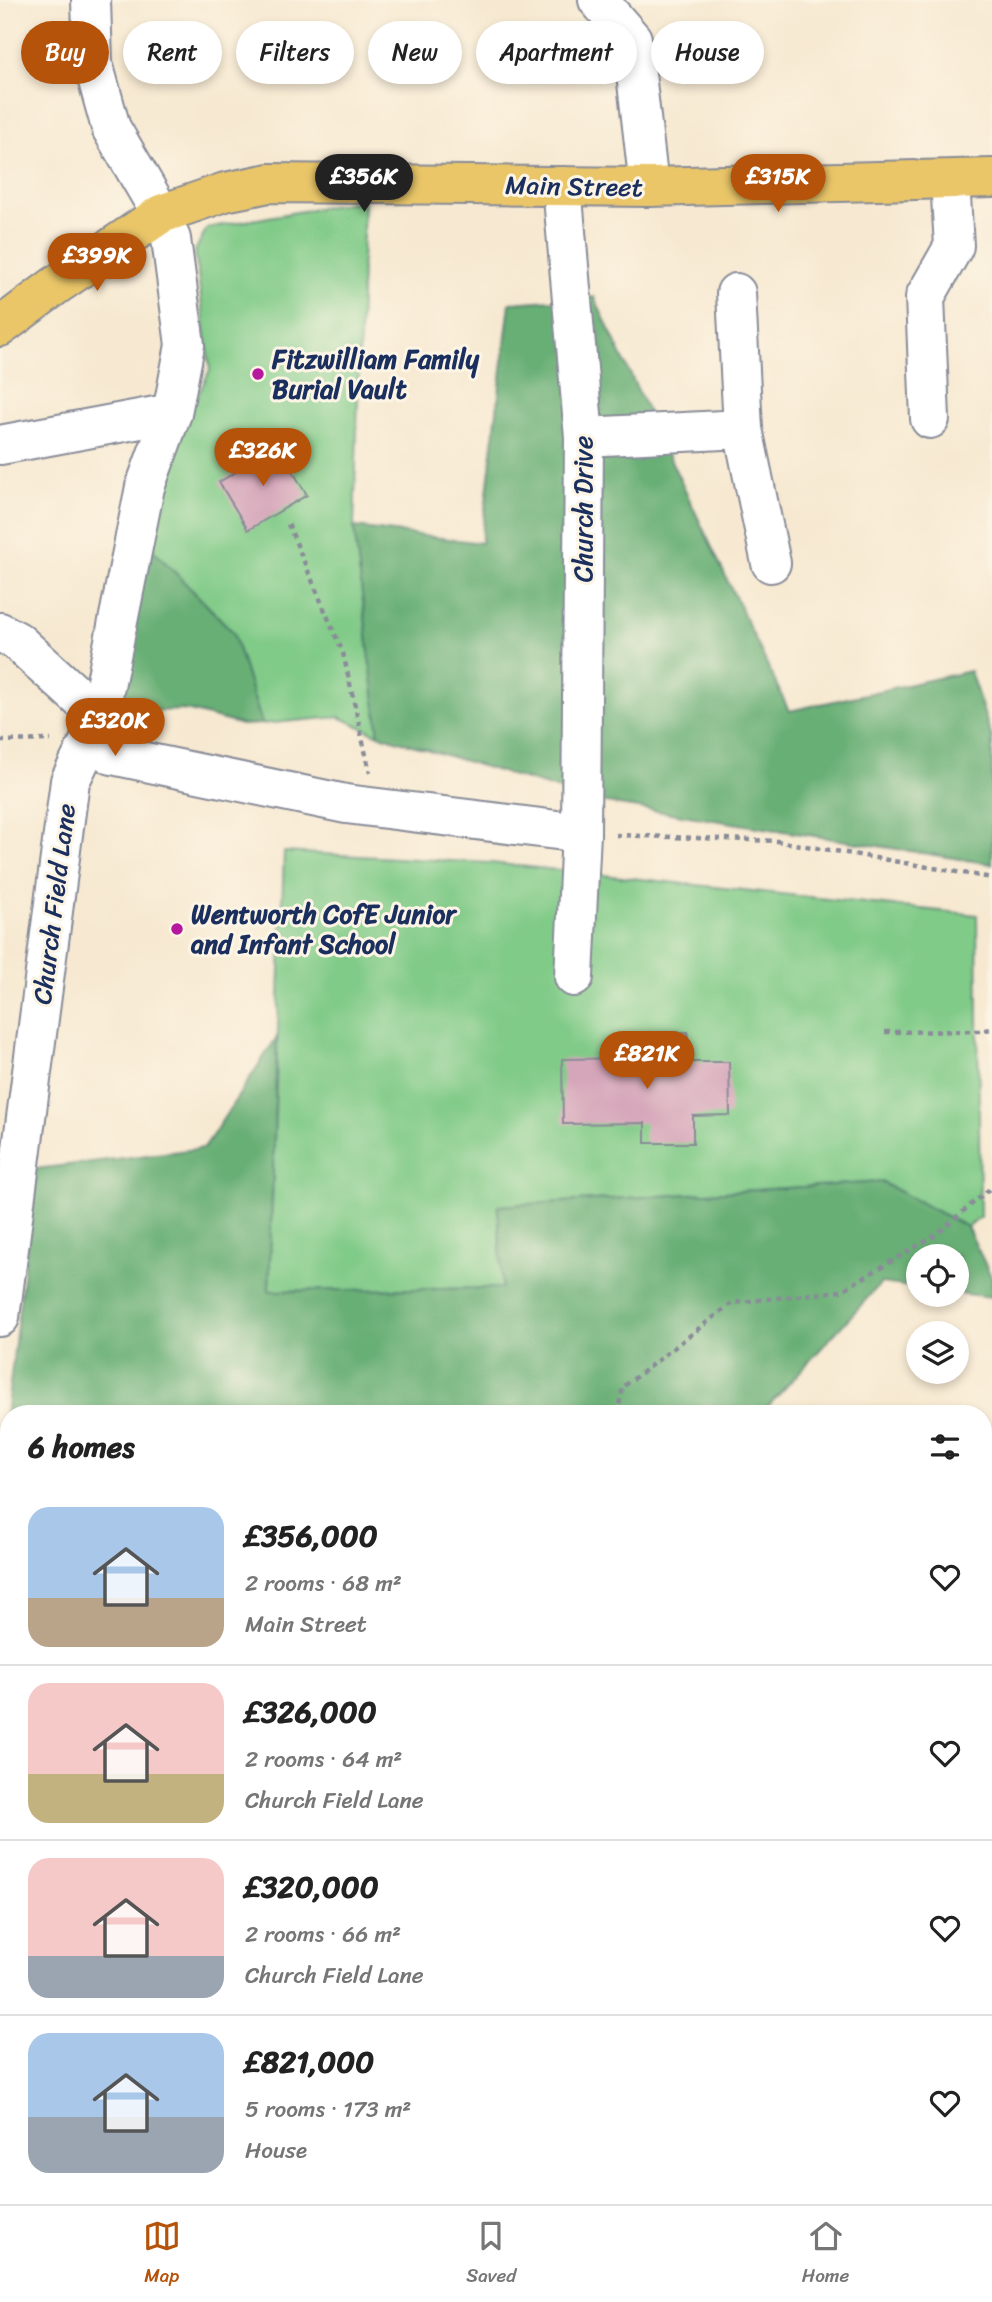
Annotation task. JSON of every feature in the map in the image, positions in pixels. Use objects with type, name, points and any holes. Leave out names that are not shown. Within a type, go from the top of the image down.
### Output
[{"type":"main road","name":"Main Street","points":[[0,327],[161,214],[225,192],[269,183],[649,187],[992,178]]},
{"type":"street","name":"Church Field Lane","points":[[0,1317],[70,780],[95,728],[145,487],[172,413],[185,345],[172,239],[161,214],[111,128],[93,64],[91,0]]},
{"type":"street","points":[[598,0],[632,39],[649,187]]},
{"type":"street","points":[[930,419],[925,297],[954,246],[950,180]]},
{"type":"street","name":"Church Drive","points":[[562,186],[584,437],[580,834],[574,977]]},
{"type":"street","points":[[736,293],[743,429],[771,563]]},
{"type":"street","points":[[0,445],[172,413]]},
{"type":"street","points":[[584,437],[743,429]]},
{"type":"street","points":[[0,632],[18,641],[95,728],[112,755],[305,796],[580,834]]},
{"type":"path","points":[[288,524],[343,653],[378,808]]},
{"type":"path","points":[[0,741],[95,728]]},
{"type":"path","points":[[580,834],[777,841],[992,878]]},
{"type":"path","points":[[885,1032],[978,1031],[992,1028]]},
{"type":"path","points":[[619,1405],[622,1387],[732,1303],[841,1291],[934,1236],[992,1187]]},
{"type":"green space","points":[[364,200],[354,527],[379,735],[339,717],[262,724],[233,632],[149,546],[154,487],[210,370],[195,251],[207,228]]},
{"type":"green space","points":[[594,297],[789,711],[970,671],[992,738],[992,864],[600,802],[379,735],[354,527],[481,543],[510,303]]},
{"type":"green space","points":[[149,546],[233,632],[262,724],[242,725],[186,710],[118,712]]},
{"type":"green space","points":[[284,852],[491,863],[977,915],[980,1217],[967,1227],[881,1182],[498,1206],[503,1288],[269,1291]]},
{"type":"green space","points":[[277,1037],[269,1291],[502,1288],[498,1206],[881,1182],[967,1227],[992,1278],[992,1297],[969,1294],[969,1244],[906,1244],[906,1286],[881,1283],[769,1405],[7,1405],[36,1169],[204,1148]]},
{"type":"building","points":[[278,447],[307,495],[248,530],[219,482]]},
{"type":"building","points":[[688,1032],[688,1062],[729,1062],[730,1115],[693,1116],[693,1143],[645,1143],[645,1123],[563,1124],[562,1059],[654,1058],[654,1033]]},
{"type":"place","name":"Fitzwilliam Family Burial Vault","points":[[258,374]]},
{"type":"place","name":"Wentworth CofE Junior and Infant School","points":[[177,929]]}]
